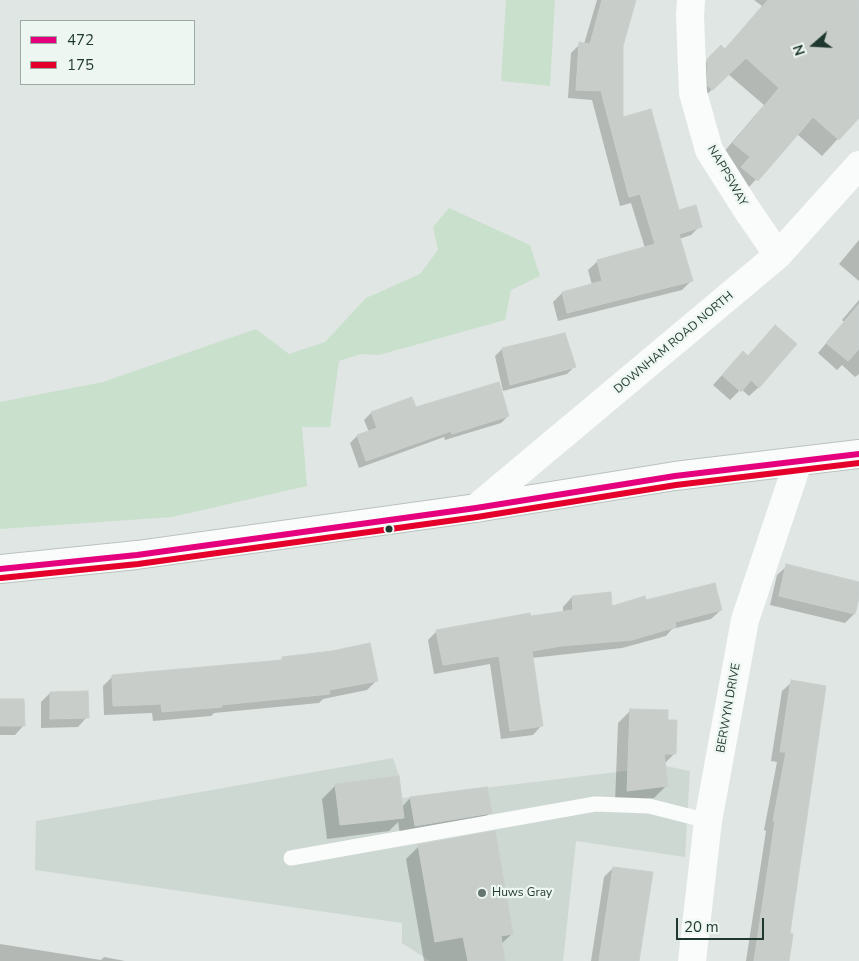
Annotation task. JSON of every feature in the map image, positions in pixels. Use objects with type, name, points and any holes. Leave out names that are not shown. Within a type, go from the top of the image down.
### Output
[{"type":"street","name":"NAPPSWAY","points":[[691,0],[693,94],[709,150],[778,255]]},
{"type":"street","name":"DOWNHAM ROAD NORTH","points":[[476,508],[778,255],[859,165]]},
{"type":"street","points":[[0,569],[137,555],[476,508],[675,476],[859,454]]},
{"type":"street","name":"BERWYN DRIVE","points":[[692,961],[708,821],[745,620],[798,462]]},
{"type":"lane","points":[[291,858],[595,804],[649,806],[708,821]]},
{"type":"shaded area","points":[[393,758],[399,776],[402,798],[666,766],[690,771],[685,857],[576,841],[563,961],[430,961],[402,943],[402,923],[35,870],[36,821]]},
{"type":"green space","points":[[506,0],[555,0],[550,86],[501,81]]},
{"type":"green space","points":[[449,208],[530,245],[540,276],[511,290],[505,320],[379,355],[361,354],[339,361],[330,427],[302,427],[307,486],[172,517],[0,529],[0,402],[103,382],[256,329],[289,354],[325,342],[366,298],[420,274],[438,250],[433,227]]},
{"type":"building","points":[[602,0],[636,0],[623,46],[623,117],[651,109],[679,210],[696,205],[702,227],[679,234],[693,281],[567,313],[562,292],[602,281],[597,260],[655,244],[640,194],[629,197],[601,91],[576,90],[579,42],[590,44]]},
{"type":"building","points":[[768,0],[859,0],[859,118],[839,140],[813,117],[758,181],[741,167],[750,157],[733,143],[779,88],[746,58],[713,90],[708,86],[707,59],[721,45],[725,49]]},
{"type":"building","points":[[859,304],[859,349],[848,361],[826,343]]},
{"type":"building","points":[[775,325],[797,344],[759,388],[751,380],[741,392],[722,375],[743,351],[748,356]]},
{"type":"building","points":[[565,333],[576,367],[510,385],[502,348]]},
{"type":"building","points":[[499,382],[509,416],[452,434],[451,431],[366,461],[357,435],[377,428],[371,412],[412,397],[416,407]]},
{"type":"building","points":[[786,564],[859,582],[859,598],[855,614],[779,596]]},
{"type":"building","points":[[715,583],[722,610],[675,622],[676,627],[632,640],[561,646],[532,651],[543,726],[510,731],[499,656],[443,665],[436,630],[530,613],[531,616],[573,610],[572,596],[611,592],[612,606],[645,596],[646,600]]},
{"type":"building","points":[[370,643],[378,681],[329,690],[330,694],[162,712],[161,704],[113,706],[112,675],[282,660],[282,657],[332,651]]},
{"type":"building","points":[[791,680],[826,686],[790,933],[793,934],[789,961],[754,961],[775,821],[773,821],[786,752],[780,752]]},
{"type":"building","points":[[88,691],[89,718],[50,719],[50,692]]},
{"type":"building","points":[[0,699],[24,699],[25,726],[0,726]]},
{"type":"building","points":[[630,709],[668,710],[668,720],[677,720],[676,754],[664,754],[668,786],[627,791]]},
{"type":"building","points":[[399,776],[404,818],[340,825],[335,784]]},
{"type":"building","points":[[487,787],[492,813],[415,826],[410,797]]},
{"type":"building","points":[[495,831],[513,934],[501,936],[505,961],[468,961],[463,937],[435,942],[418,845]]},
{"type":"building","points":[[613,867],[653,872],[639,961],[599,961]]},
{"type":"transit line","name":"472","points":[[0,569],[137,555],[476,508],[675,476],[859,454]]},
{"type":"transit line","name":"175","points":[[1,578],[138,564],[477,517],[676,485],[859,463]]},
{"type":"place","name":"Huws Gray","points":[[482,893]]}]
